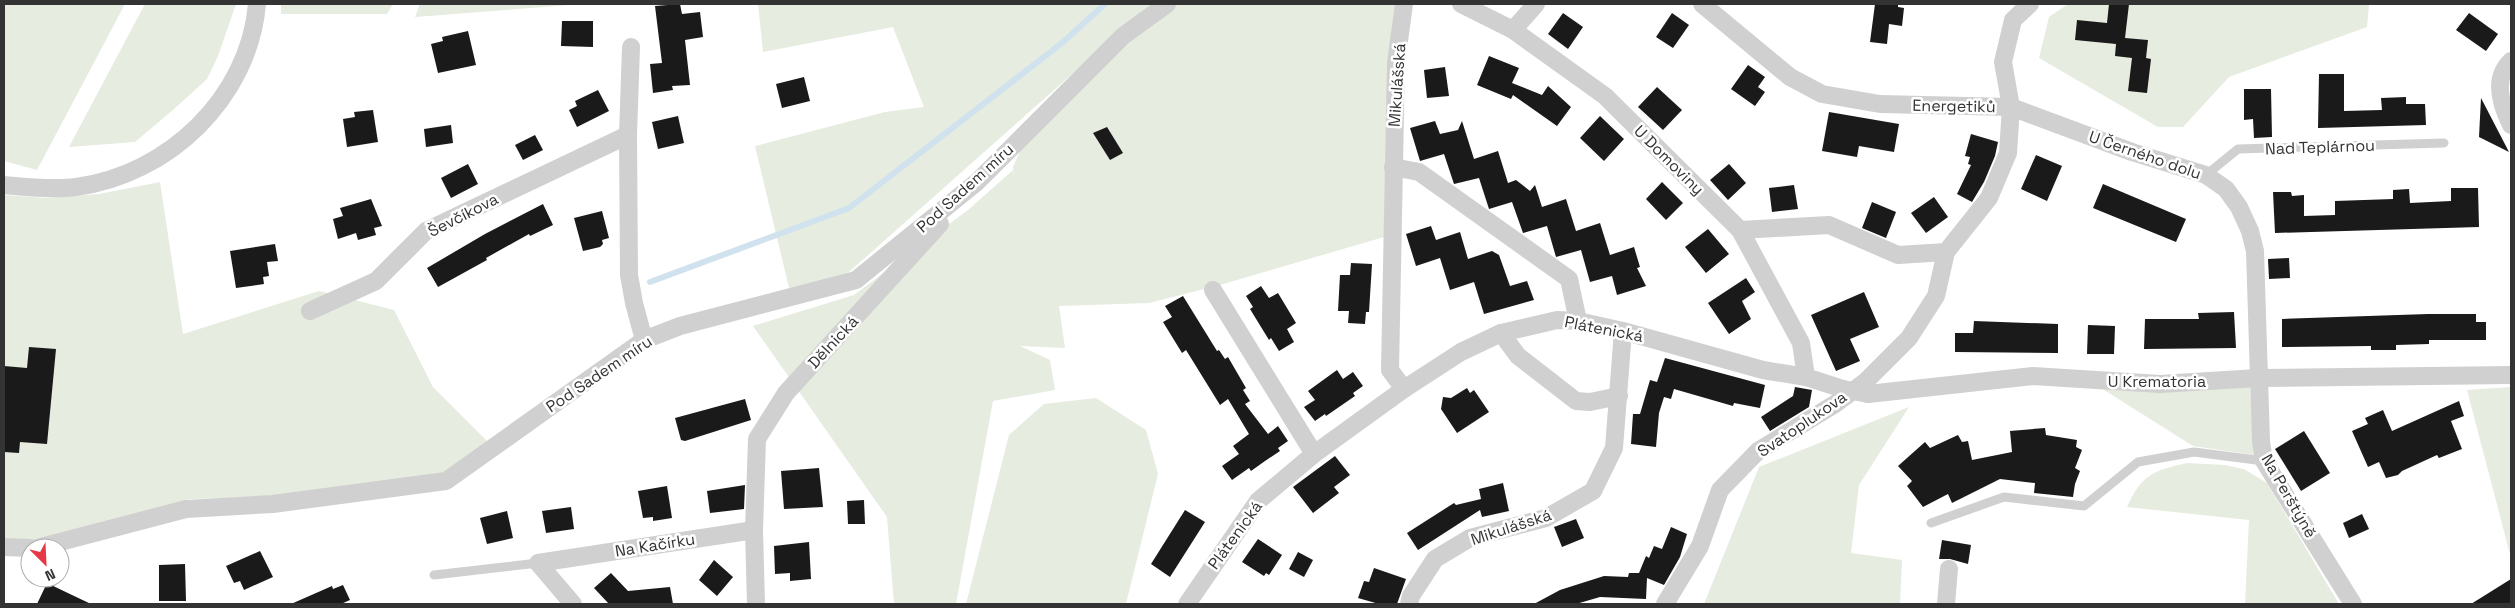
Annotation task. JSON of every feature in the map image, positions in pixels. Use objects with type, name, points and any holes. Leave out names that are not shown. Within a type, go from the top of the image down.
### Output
[{"type":"street","points":[[4,185],[75,188],[117,177],[158,159],[194,131],[224,96],[244,60],[256,22],[257,4]]},
{"type":"street","name":"Pod Sadem míru","points":[[70,539],[186,509],[273,504],[446,482],[644,340],[680,326],[856,280],[977,182],[1123,36],[1167,4]]},
{"type":"street","name":"Mikulášská","points":[[1404,4],[1396,63],[1390,370],[1404,389]]},
{"type":"street","name":"U Domoviny","points":[[1461,4],[1513,30],[1605,96],[1740,230],[1801,343],[1806,377]]},
{"type":"street","points":[[1513,30],[1536,4]]},
{"type":"street","name":"Energetiků","points":[[1702,4],[1790,77],[1822,94],[1880,104],[2010,107],[2008,153],[1989,198],[1946,252]]},
{"type":"street","points":[[2010,107],[2004,62],[2013,20],[2030,4]]},
{"type":"street","points":[[631,46],[628,135],[630,274],[634,303],[644,340]]},
{"type":"street","points":[[2511,61],[2505,66],[2499,94],[2511,125]]},
{"type":"street","name":"U Černého dolu","points":[[2010,107],[2132,152],[2206,175],[2226,189],[2235,201],[2252,238],[2255,251],[2258,378]]},
{"type":"street","name":"Ševčíkova","points":[[310,311],[376,281],[426,231],[628,135]]},
{"type":"street","points":[[1393,167],[1419,172],[1569,279],[1578,321]]},
{"type":"street","name":"Dělnická","points":[[754,530],[757,439],[786,393],[977,182]]},
{"type":"street","points":[[1740,230],[1829,225],[1898,256],[1946,252]]},
{"type":"street","name":"Svatoplukova","points":[[1664,604],[1700,546],[1720,490],[1758,451],[1835,404],[1865,382],[1909,338],[1936,296],[1946,252]]},
{"type":"street","points":[[1213,290],[1314,454]]},
{"type":"street","name":"Plátenická","points":[[1187,604],[1258,501],[1314,454],[1404,389],[1461,352],[1501,333],[1557,320],[1578,321],[1624,331],[1763,370],[1806,377]]},
{"type":"street","name":"Mikulášská","points":[[1409,604],[1411,596],[1435,559],[1470,538],[1546,518],[1593,491],[1614,448],[1624,331]]},
{"type":"street","points":[[1501,333],[1518,356],[1576,401],[1590,402],[1619,396]]},
{"type":"street","name":"U Krematoria","points":[[1806,377],[1844,389],[1868,394],[2033,376],[2160,384],[2258,378],[2511,375]]},
{"type":"street","name":"Na Perštýně","points":[[2258,378],[2261,441],[2264,461],[2353,604]]},
{"type":"street","points":[[754,530],[756,604]]},
{"type":"street","name":"Na Kačírku","points":[[538,564],[754,530]]},
{"type":"street","points":[[4,547],[20,548]]},
{"type":"street","points":[[538,564],[573,604]]},
{"type":"street","points":[[1946,604],[1949,569]]},
{"type":"lane","name":"Nad Teplárnou","points":[[2206,175],[2238,150],[2444,143]]},
{"type":"lane","points":[[1931,523],[2004,497],[2084,506],[2138,462],[2194,452],[2264,461]]},
{"type":"lane","points":[[434,575],[538,564]]},
{"type":"shaded area","points":[[4,4],[125,4],[37,170],[4,161]]},
{"type":"shaded area","points":[[145,4],[236,4],[218,56],[207,79],[174,109],[135,142],[69,147]]},
{"type":"shaded area","points":[[281,4],[393,4],[387,14],[281,14]]},
{"type":"shaded area","points":[[420,4],[583,4],[415,17]]},
{"type":"shaded area","points":[[758,4],[1151,4],[849,272],[790,292],[755,146],[885,112],[924,107],[893,27],[763,52]]},
{"type":"shaded area","points":[[1177,4],[1400,4],[1384,237],[1220,285],[1149,303],[1059,306],[1065,348],[1020,346],[1050,360],[1055,390],[993,401],[956,604],[894,604],[887,517],[753,326],[854,295],[968,210],[1013,170],[1015,183],[1013,167],[1021,149],[1127,39]]},
{"type":"shaded area","points":[[2068,4],[2369,4],[2367,27],[2229,77],[2183,127],[2158,127],[2039,58],[2049,17]]},
{"type":"shaded area","points":[[160,182],[183,334],[319,291],[394,310],[433,387],[488,442],[444,475],[304,496],[190,499],[41,538],[20,538],[20,542],[4,541],[4,195],[45,198],[99,194]]},
{"type":"shaded area","points":[[2250,387],[2254,455],[2193,446],[2101,388]]},
{"type":"shaded area","points":[[2511,387],[2511,558],[2467,390]]},
{"type":"shaded area","points":[[1096,398],[1146,430],[1158,474],[1126,604],[966,604],[1009,435],[1044,404]]},
{"type":"shaded area","points":[[1909,407],[1859,485],[1851,553],[1902,560],[1900,604],[1704,604],[1759,467]]},
{"type":"shaded area","points":[[2187,463],[2224,465],[2244,469],[2267,483],[2339,604],[2245,604],[2249,520],[2127,507],[2138,487],[2150,476],[2165,469]]},
{"type":"building","points":[[680,4],[682,14],[700,12],[703,37],[685,40],[690,85],[672,86],[673,90],[653,93],[650,64],[662,63],[655,6]]},
{"type":"building","points":[[1875,4],[1898,4],[1898,7],[1904,8],[1902,26],[1889,24],[1887,44],[1870,42]]},
{"type":"building","points":[[2109,4],[2129,4],[2125,38],[2148,40],[2146,58],[2151,59],[2147,93],[2128,91],[2132,58],[2115,56],[2116,44],[2075,40],[2077,20],[2107,23]]},
{"type":"building","points":[[1563,13],[1583,27],[1568,49],[1548,34]]},
{"type":"building","points":[[1672,13],[1689,25],[1673,48],[1656,37]]},
{"type":"building","points":[[2469,13],[2498,34],[2486,51],[2456,30]]},
{"type":"building","points":[[562,21],[593,21],[593,47],[561,46]]},
{"type":"building","points":[[468,31],[476,65],[438,73],[431,44],[443,41],[442,37]]},
{"type":"building","points":[[1489,56],[1519,68],[1512,83],[1542,95],[1548,86],[1571,107],[1557,126],[1513,95],[1511,99],[1477,85]]},
{"type":"building","points":[[1748,65],[1765,77],[1758,87],[1765,92],[1755,106],[1731,89]]},
{"type":"building","points":[[1445,67],[1449,96],[1427,98],[1424,70]]},
{"type":"building","points":[[2319,74],[2344,74],[2344,111],[2382,110],[2381,98],[2406,97],[2406,104],[2425,104],[2426,125],[2318,128]]},
{"type":"building","points":[[804,77],[810,101],[782,108],[776,84]]},
{"type":"building","points":[[1657,87],[1682,110],[1663,130],[1638,107]]},
{"type":"building","points":[[2244,89],[2271,89],[2272,137],[2254,138],[2253,119],[2244,120]]},
{"type":"building","points":[[598,90],[609,111],[577,127],[569,110],[577,106],[575,101]]},
{"type":"building","points":[[2481,98],[2509,152],[2479,137]]},
{"type":"building","points":[[373,110],[378,142],[347,147],[343,119],[355,117],[354,112]]},
{"type":"building","points":[[1829,112],[1899,124],[1894,152],[1859,146],[1857,157],[1822,151]]},
{"type":"building","points":[[678,116],[684,143],[658,149],[652,122]]},
{"type":"building","points":[[1600,116],[1624,139],[1604,161],[1580,138]]},
{"type":"building","points":[[1435,121],[1440,134],[1458,130],[1462,121],[1474,159],[1498,151],[1508,183],[1516,180],[1530,191],[1535,185],[1542,207],[1566,199],[1576,231],[1600,223],[1610,255],[1634,247],[1640,267],[1637,268],[1646,286],[1617,295],[1612,276],[1590,282],[1581,250],[1556,257],[1547,226],[1523,233],[1512,202],[1489,209],[1479,178],[1454,184],[1444,154],[1420,161],[1410,128]]},
{"type":"building","points":[[451,125],[453,143],[426,147],[424,129]]},
{"type":"building","points":[[1107,127],[1123,153],[1110,160],[1093,133]]},
{"type":"building","points":[[1971,134],[1998,142],[1995,156],[1984,182],[1972,202],[1957,194],[1971,165],[1968,164],[1970,157],[1965,156]]},
{"type":"building","points":[[535,135],[543,150],[523,160],[515,145]]},
{"type":"building","points":[[2036,155],[2062,166],[2047,201],[2021,189]]},
{"type":"building","points":[[468,164],[478,184],[451,198],[441,178]]},
{"type":"building","points":[[1729,164],[1746,183],[1728,200],[1710,180]]},
{"type":"building","points":[[1662,182],[1683,203],[1666,220],[1646,199]]},
{"type":"building","points":[[2103,184],[2186,219],[2176,242],[2093,208]]},
{"type":"building","points":[[1794,185],[1798,209],[1772,212],[1769,188]]},
{"type":"building","points":[[2451,188],[2478,188],[2479,227],[2275,233],[2273,192],[2291,192],[2292,196],[2304,195],[2304,216],[2335,215],[2335,201],[2393,199],[2393,190],[2409,189],[2410,203],[2451,201]]},
{"type":"building","points":[[1934,197],[1948,217],[1926,233],[1911,213]]},
{"type":"building","points":[[371,199],[382,226],[374,228],[376,235],[358,240],[356,233],[338,239],[333,219],[343,216],[340,208]]},
{"type":"building","points":[[1872,202],[1896,212],[1886,238],[1862,228]]},
{"type":"building","points":[[543,204],[553,225],[530,236],[529,234],[438,287],[427,268],[485,234]]},
{"type":"building","points":[[602,211],[609,238],[602,240],[603,244],[600,247],[583,251],[574,218]]},
{"type":"building","points":[[1431,226],[1436,240],[1460,232],[1468,259],[1492,251],[1499,255],[1510,286],[1527,281],[1534,300],[1484,314],[1474,282],[1450,290],[1440,258],[1416,266],[1406,234]]},
{"type":"building","points":[[1708,229],[1729,254],[1706,273],[1685,247]]},
{"type":"building","points":[[275,244],[278,261],[267,262],[269,276],[263,277],[264,284],[236,288],[230,251]]},
{"type":"building","points":[[2289,258],[2290,278],[2269,279],[2268,259]]},
{"type":"building","points":[[1351,263],[1372,264],[1369,312],[1366,312],[1365,324],[1348,323],[1349,311],[1338,311],[1340,275],[1350,275]]},
{"type":"building","points":[[1746,278],[1755,292],[1742,301],[1751,319],[1729,334],[1708,303]]},
{"type":"building","points":[[1261,286],[1269,298],[1278,293],[1296,323],[1287,329],[1294,342],[1279,351],[1271,338],[1269,340],[1250,309],[1253,307],[1246,296]]},
{"type":"building","points":[[1864,292],[1879,327],[1850,339],[1860,361],[1836,371],[1811,315]]},
{"type":"building","points":[[1183,296],[1217,351],[1219,350],[1225,359],[1228,357],[1246,388],[1243,390],[1250,401],[1245,404],[1268,434],[1278,426],[1288,441],[1278,448],[1280,451],[1251,471],[1249,468],[1232,480],[1222,466],[1239,454],[1233,446],[1249,434],[1228,399],[1220,405],[1186,350],[1182,353],[1163,322],[1172,317],[1165,306]]},
{"type":"building","points":[[2234,312],[2236,348],[2144,349],[2145,319],[2199,319],[2198,313]]},
{"type":"building","points":[[2476,314],[2476,322],[2486,322],[2486,340],[2429,340],[2429,344],[2396,345],[2396,350],[2371,350],[2371,346],[2282,347],[2282,319]]},
{"type":"building","points":[[1974,321],[2058,324],[2058,353],[1955,352],[1955,333],[1973,333]]},
{"type":"building","points":[[2088,325],[2115,326],[2114,354],[2087,354]]},
{"type":"building","points":[[29,347],[56,349],[47,444],[20,442],[19,453],[4,452],[4,366],[27,368]]},
{"type":"building","points":[[1665,358],[1765,385],[1760,408],[1734,403],[1733,406],[1674,389],[1671,399],[1664,397],[1659,413],[1656,447],[1631,444],[1633,414],[1640,414],[1650,380],[1657,382]]},
{"type":"building","points":[[1337,370],[1343,379],[1353,372],[1363,386],[1353,393],[1355,396],[1326,416],[1325,414],[1315,421],[1304,407],[1315,400],[1308,391]]},
{"type":"building","points":[[1795,387],[1812,390],[1809,407],[1770,431],[1761,417],[1793,396]]},
{"type":"building","points":[[1467,388],[1470,393],[1474,390],[1489,412],[1457,433],[1441,409],[1443,397],[1451,398]]},
{"type":"building","points":[[745,399],[751,420],[685,441],[681,440],[675,418]]},
{"type":"building","points":[[2459,401],[2464,416],[2451,421],[2462,449],[2439,458],[2437,455],[2402,471],[2398,475],[2386,478],[2379,462],[2368,467],[2352,431],[2368,424],[2365,418],[2383,410],[2392,431]]},
{"type":"building","points":[[2045,428],[2046,435],[2077,440],[2076,447],[2082,450],[2075,468],[2080,471],[2073,497],[2034,493],[2035,483],[2000,479],[1952,503],[1948,494],[1923,507],[1907,486],[1912,481],[1898,466],[1925,442],[1930,448],[1958,435],[1962,442],[1968,441],[1972,460],[2012,452],[2010,431]]},
{"type":"building","points":[[2304,431],[2330,473],[2301,491],[2275,449]]},
{"type":"building","points":[[1335,456],[1350,475],[1334,487],[1339,493],[1313,513],[1293,487]]},
{"type":"building","points":[[819,468],[823,507],[784,509],[781,471]]},
{"type":"building","points":[[1503,483],[1509,511],[1482,517],[1480,510],[1418,550],[1407,533],[1454,503],[1456,505],[1481,499],[1479,489]]},
{"type":"building","points":[[745,485],[744,509],[710,513],[707,491]]},
{"type":"building","points":[[667,486],[672,518],[653,521],[653,517],[643,518],[638,491]]},
{"type":"building","points":[[864,500],[865,524],[848,524],[847,501]]},
{"type":"building","points":[[571,507],[574,529],[546,533],[542,511]]},
{"type":"building","points":[[1185,510],[1205,522],[1170,577],[1151,564]]},
{"type":"building","points":[[507,511],[513,538],[487,544],[480,518]]},
{"type":"building","points":[[2362,514],[2369,529],[2349,538],[2343,523]]},
{"type":"building","points":[[1576,519],[1584,538],[1562,547],[1554,527]]},
{"type":"building","points":[[1671,527],[1687,534],[1680,557],[1664,585],[1647,578],[1646,599],[1600,597],[1576,604],[1534,604],[1560,590],[1604,576],[1628,577],[1629,573],[1639,573],[1646,556],[1649,558],[1654,546],[1662,549]]},
{"type":"building","points":[[1258,539],[1282,555],[1269,575],[1266,573],[1264,576],[1242,562]]},
{"type":"building","points":[[1942,540],[1971,545],[1968,564],[1950,559],[1939,559]]},
{"type":"building","points":[[809,542],[811,579],[790,581],[790,573],[775,574],[774,546]]},
{"type":"building","points":[[260,551],[273,577],[244,590],[240,581],[234,583],[226,566]]},
{"type":"building","points":[[1298,552],[1313,560],[1304,577],[1289,569]]},
{"type":"building","points":[[714,560],[733,577],[717,596],[699,580]]},
{"type":"building","points":[[185,564],[186,601],[159,601],[159,565]]},
{"type":"building","points":[[1374,568],[1406,579],[1397,604],[1379,604],[1358,598],[1364,581],[1369,582]]},
{"type":"building","points":[[611,573],[628,591],[670,587],[673,604],[609,604],[594,588]]},
{"type":"building","points":[[2511,579],[2511,604],[2471,604]]},
{"type":"building","points":[[343,585],[350,600],[341,604],[291,604],[332,586],[333,589]]},
{"type":"building","points":[[45,588],[57,588],[91,604],[37,604]]},
{"type":"waterway","points":[[650,282],[849,208],[1062,43],[1105,4]]}]
